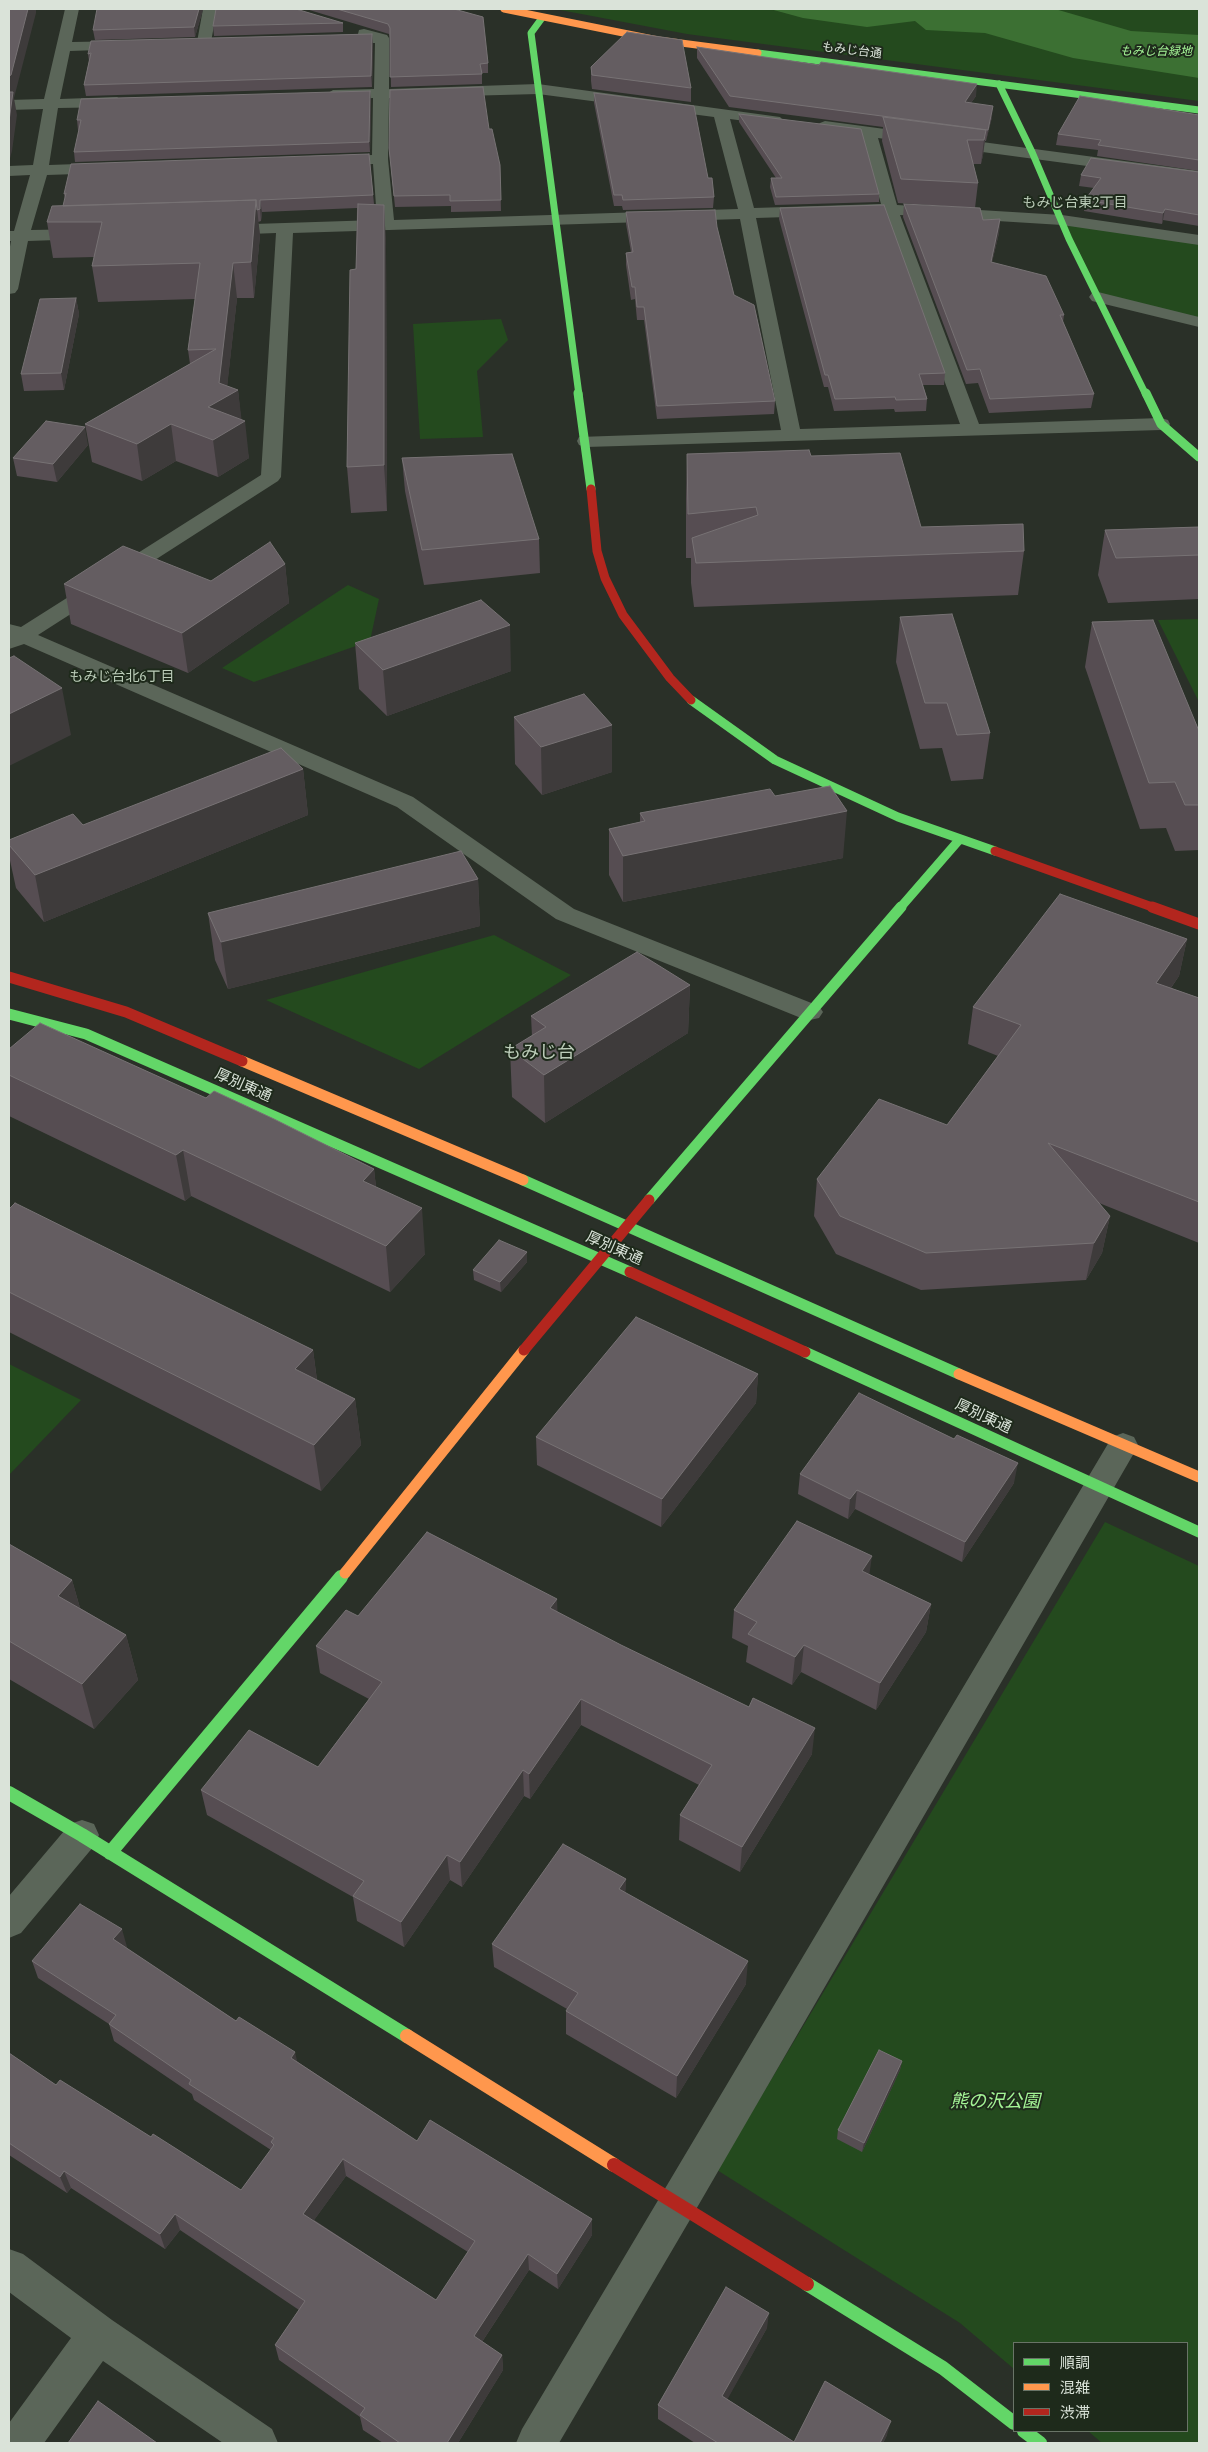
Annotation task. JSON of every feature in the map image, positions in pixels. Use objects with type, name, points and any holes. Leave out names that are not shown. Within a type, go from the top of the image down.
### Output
[{"type":"street","points":[[9,289],[15,236],[40,170],[51,104],[72,9]]},
{"type":"street","points":[[204,42],[210,9]]},
{"type":"street","name":"もみじ台通","points":[[504,9],[658,40],[1199,110]]},
{"type":"street","points":[[542,18],[531,32],[557,219],[558,251],[586,441],[597,551],[605,578],[623,615],[670,678],[695,705],[775,760],[898,817],[1199,924]]},
{"type":"street","points":[[334,23],[382,38]]},
{"type":"street","points":[[322,40],[382,38]]},
{"type":"street","points":[[382,38],[380,159],[386,225]]},
{"type":"street","points":[[185,43],[224,42]]},
{"type":"street","points":[[63,47],[138,44]]},
{"type":"street","points":[[999,84],[1032,152],[1062,220],[1068,239],[1161,424],[1199,457]]},
{"type":"street","points":[[320,95],[538,89],[790,122]]},
{"type":"street","points":[[9,105],[131,102]]},
{"type":"street","points":[[721,113],[747,213],[792,436]]},
{"type":"street","points":[[810,124],[1032,152],[1199,176]]},
{"type":"street","points":[[868,132],[890,209],[971,428]]},
{"type":"street","points":[[322,161],[380,159]]},
{"type":"street","points":[[9,171],[118,168]]},
{"type":"street","points":[[207,230],[890,209],[1062,220],[1199,240]]},
{"type":"street","points":[[13,637],[271,477],[285,228]]},
{"type":"street","points":[[15,236],[99,233]]},
{"type":"street","points":[[1098,297],[1199,322]]},
{"type":"street","points":[[586,441],[792,436],[971,428],[1161,424]]},
{"type":"street","points":[[13,637],[405,802],[565,914],[810,1012]]},
{"type":"street","points":[[110,1853],[348,1569],[487,1394],[810,1012],[960,840]]},
{"type":"street","name":"厚別東通","points":[[9,977],[126,1012],[628,1226],[952,1372],[1199,1477]]},
{"type":"street","name":"厚別東通","points":[[9,1014],[86,1034],[601,1259],[1199,1532]]},
{"type":"street","points":[[536,2443],[678,2205],[1123,1445]]},
{"type":"street","points":[[9,1793],[82,1835],[944,2368],[1013,2422]]},
{"type":"street","points":[[9,1922],[82,1835]]},
{"type":"street","points":[[9,2268],[98,2334],[258,2443]]},
{"type":"street","points":[[19,2443],[98,2334]]},
{"type":"street","points":[[1025,2432],[1040,2443]]},
{"type":"green space","name":"もみじ台緑地","points":[[555,9],[1199,9],[1199,101],[687,34]]},
{"type":"green space","points":[[770,9],[1055,9],[1131,31],[1199,35],[1199,78],[1073,58],[985,33],[926,30],[915,21],[867,27],[803,18]]},
{"type":"green space","points":[[1062,220],[1199,240],[1199,322],[1098,297]]},
{"type":"green space","points":[[501,319],[508,340],[477,371],[483,437],[420,439],[413,324]]},
{"type":"green space","points":[[348,585],[379,599],[370,641],[254,682],[222,668]]},
{"type":"green space","points":[[1199,619],[1199,702],[1158,620]]},
{"type":"green space","points":[[494,935],[571,975],[419,1069],[266,1000]]},
{"type":"green space","points":[[9,1364],[81,1400],[9,1475]]},
{"type":"green space","name":"熊の沢公園","points":[[1105,1522],[1199,1566],[1199,2443],[1102,2443],[1089,2432],[1188,2432],[1188,2342],[1013,2342],[1013,2368],[960,2323],[717,2170]]},
{"type":"building","points":[[9,9],[28,9],[11,75],[9,76]]},
{"type":"building","points":[[97,9],[199,9],[194,27],[93,30]]},
{"type":"building","points":[[216,9],[296,9],[343,23],[213,26]]},
{"type":"building","points":[[337,9],[454,9],[483,17],[488,63],[480,64],[482,74],[390,77],[390,28],[388,24]]},
{"type":"building","points":[[627,32],[682,40],[691,88],[592,75],[591,67]]},
{"type":"building","points":[[372,34],[371,76],[84,85],[91,53],[88,54],[91,41]]},
{"type":"building","points":[[697,47],[819,65],[821,62],[977,84],[965,102],[993,106],[988,130],[730,96]]},
{"type":"building","points":[[483,87],[489,129],[492,129],[500,165],[501,200],[450,201],[450,195],[394,196],[389,148],[390,90]]},
{"type":"building","points":[[370,91],[369,142],[74,152],[81,120],[77,120],[81,99]]},
{"type":"building","points":[[9,92],[13,92],[9,121]]},
{"type":"building","points":[[594,93],[694,106],[708,178],[712,178],[714,197],[623,200],[622,195],[614,195]]},
{"type":"building","points":[[1080,96],[1199,115],[1199,160],[1098,145],[1101,140],[1058,134]]},
{"type":"building","points":[[739,114],[861,129],[879,194],[776,197],[771,178],[782,178]]},
{"type":"building","points":[[883,117],[986,130],[984,140],[967,140],[978,183],[901,179]]},
{"type":"building","points":[[369,154],[373,195],[260,200],[260,209],[257,210],[256,200],[63,206],[71,164]]},
{"type":"building","points":[[1091,158],[1199,172],[1199,215],[1165,209],[1163,213],[1085,200],[1101,178],[1081,175]]},
{"type":"building","points":[[256,200],[251,262],[233,263],[219,383],[238,390],[208,407],[245,421],[213,440],[171,424],[137,444],[85,424],[216,349],[188,350],[200,263],[92,266],[102,222],[47,222],[52,206]]},
{"type":"building","points":[[358,204],[384,205],[384,465],[347,467],[350,270],[356,269]]},
{"type":"building","points":[[904,204],[980,208],[983,220],[1000,219],[991,262],[1046,276],[1064,315],[1060,315],[1094,394],[990,399],[980,369],[967,370]]},
{"type":"building","points":[[884,205],[945,373],[919,374],[927,399],[896,400],[895,397],[835,399],[828,375],[825,375],[780,208]]},
{"type":"building","points":[[715,210],[717,227],[734,295],[754,305],[775,401],[657,406],[644,307],[637,307],[635,287],[632,287],[626,253],[633,252],[626,212]]},
{"type":"building","points":[[76,298],[61,373],[21,374],[40,299]]},
{"type":"building","points":[[46,421],[85,427],[53,464],[13,458]]},
{"type":"building","points":[[809,450],[811,456],[900,453],[921,527],[1023,524],[1024,551],[696,563],[692,538],[758,515],[756,507],[688,514],[687,454]]},
{"type":"building","points":[[512,454],[539,539],[422,550],[402,458]]},
{"type":"building","points":[[1199,527],[1199,555],[1116,558],[1105,530]]},
{"type":"building","points":[[270,542],[285,564],[182,633],[64,584],[123,546],[211,581]]},
{"type":"building","points":[[481,600],[510,625],[383,670],[355,643]]},
{"type":"building","points":[[952,614],[990,733],[957,735],[947,703],[925,703],[900,617]]},
{"type":"building","points":[[1153,620],[1199,731],[1199,805],[1185,805],[1175,782],[1149,783],[1092,622]]},
{"type":"building","points":[[14,656],[62,688],[9,714],[9,658]]},
{"type":"building","points":[[584,694],[612,725],[541,747],[514,717]]},
{"type":"building","points":[[281,748],[303,769],[35,875],[9,845],[9,840],[73,814],[83,825]]},
{"type":"building","points":[[830,786],[847,811],[623,856],[609,829],[645,821],[640,813],[770,789],[775,796]]},
{"type":"building","points":[[461,851],[478,879],[221,942],[208,913]]},
{"type":"building","points":[[1060,894],[1187,939],[1156,983],[1199,998],[1199,1202],[1048,1143],[1110,1216],[1094,1243],[926,1253],[840,1216],[817,1179],[879,1099],[947,1125],[1021,1025],[973,1007]]},
{"type":"building","points":[[637,952],[690,985],[544,1075],[510,1049],[546,1027],[531,1016]]},
{"type":"building","points":[[40,1023],[206,1098],[214,1091],[274,1119],[374,1169],[363,1181],[422,1208],[386,1246],[183,1150],[176,1155],[9,1075],[9,1049]]},
{"type":"building","points":[[15,1203],[313,1350],[295,1369],[355,1399],[314,1445],[9,1292],[9,1209]]},
{"type":"building","points":[[499,1240],[527,1252],[500,1282],[473,1270]]},
{"type":"building","points":[[636,1317],[758,1374],[662,1499],[536,1437]]},
{"type":"building","points":[[859,1393],[954,1439],[957,1435],[1018,1463],[965,1542],[857,1490],[850,1499],[800,1474]]},
{"type":"building","points":[[797,1521],[872,1556],[862,1571],[931,1604],[880,1683],[804,1645],[795,1657],[748,1634],[757,1622],[734,1610]]},
{"type":"building","points":[[427,1532],[557,1599],[550,1608],[621,1645],[749,1707],[753,1698],[815,1728],[742,1847],[680,1815],[712,1765],[581,1699],[529,1774],[523,1770],[460,1862],[447,1855],[401,1922],[353,1896],[364,1881],[201,1790],[249,1730],[318,1767],[382,1682],[316,1646],[346,1610],[358,1616]]},
{"type":"building","points":[[9,1544],[72,1580],[58,1596],[126,1635],[82,1684],[9,1641]]},
{"type":"building","points":[[563,1844],[626,1879],[619,1889],[748,1961],[677,2076],[566,2011],[578,1993],[492,1944]]},
{"type":"building","points":[[80,1904],[122,1929],[113,1939],[236,2021],[239,2017],[295,2052],[291,2058],[417,2141],[430,2120],[592,2219],[557,2274],[528,2254],[474,2336],[502,2355],[447,2443],[400,2443],[360,2415],[365,2408],[275,2345],[305,2301],[175,2214],[160,2234],[64,2171],[60,2177],[9,2143],[9,2053],[56,2085],[60,2080],[151,2137],[153,2134],[241,2190],[274,2145],[271,2142],[274,2138],[189,2084],[191,2080],[109,2024],[116,2015],[32,1961]],"holes":[[[343,2159],[475,2241],[436,2300],[303,2214]]]},
{"type":"building","points":[[879,2050],[902,2061],[864,2143],[838,2130]]},
{"type":"building","points":[[726,2287],[769,2313],[722,2396],[794,2442],[825,2381],[891,2421],[880,2443],[718,2443],[658,2405]]},
{"type":"building","points":[[98,2401],[157,2443],[68,2443]]},
{"type":"traffic: fast","points":[[542,18],[531,33],[591,489]]},
{"type":"traffic: fast","points":[[758,53],[1199,110]]},
{"type":"traffic: fast","points":[[999,84],[1032,152],[1069,239],[1161,424],[1199,457]]},
{"type":"traffic: fast","points":[[691,700],[775,760],[898,817],[995,851]]},
{"type":"traffic: fast","points":[[649,1200],[959,840]]},
{"type":"traffic: fast","points":[[9,1014],[86,1034],[630,1272]]},
{"type":"traffic: fast","points":[[523,1180],[959,1374]]},
{"type":"traffic: fast","points":[[805,1352],[1199,1532]]},
{"type":"traffic: fast","points":[[110,1853],[345,1573]]},
{"type":"traffic: fast","points":[[9,1793],[82,1835],[407,2036]]},
{"type":"traffic: fast","points":[[807,2284],[943,2368],[1013,2422]]},
{"type":"traffic: fast","points":[[1025,2432],[1040,2443]]},
{"type":"traffic: slow","points":[[504,9],[658,40],[758,53]]},
{"type":"traffic: slow","points":[[242,1061],[523,1180]]},
{"type":"traffic: slow","points":[[345,1573],[524,1350]]},
{"type":"traffic: slow","points":[[959,1374],[1199,1477]]},
{"type":"traffic: slow","points":[[407,2036],[614,2165]]},
{"type":"traffic: jam","points":[[591,489],[597,551],[605,578],[623,615],[670,678],[691,700]]},
{"type":"traffic: jam","points":[[995,851],[1199,924]]},
{"type":"traffic: jam","points":[[9,977],[126,1012],[242,1061]]},
{"type":"traffic: jam","points":[[524,1350],[649,1200]]},
{"type":"traffic: jam","points":[[630,1272],[805,1352]]},
{"type":"traffic: jam","points":[[614,2165],[807,2284]]},
{"type":"district","name":"もみじ台東2丁目","points":[[1075,203]]},
{"type":"district","name":"もみじ台北6丁目","points":[[122,677]]},
{"type":"district","name":"もみじ台","points":[[539,1053]]}]
